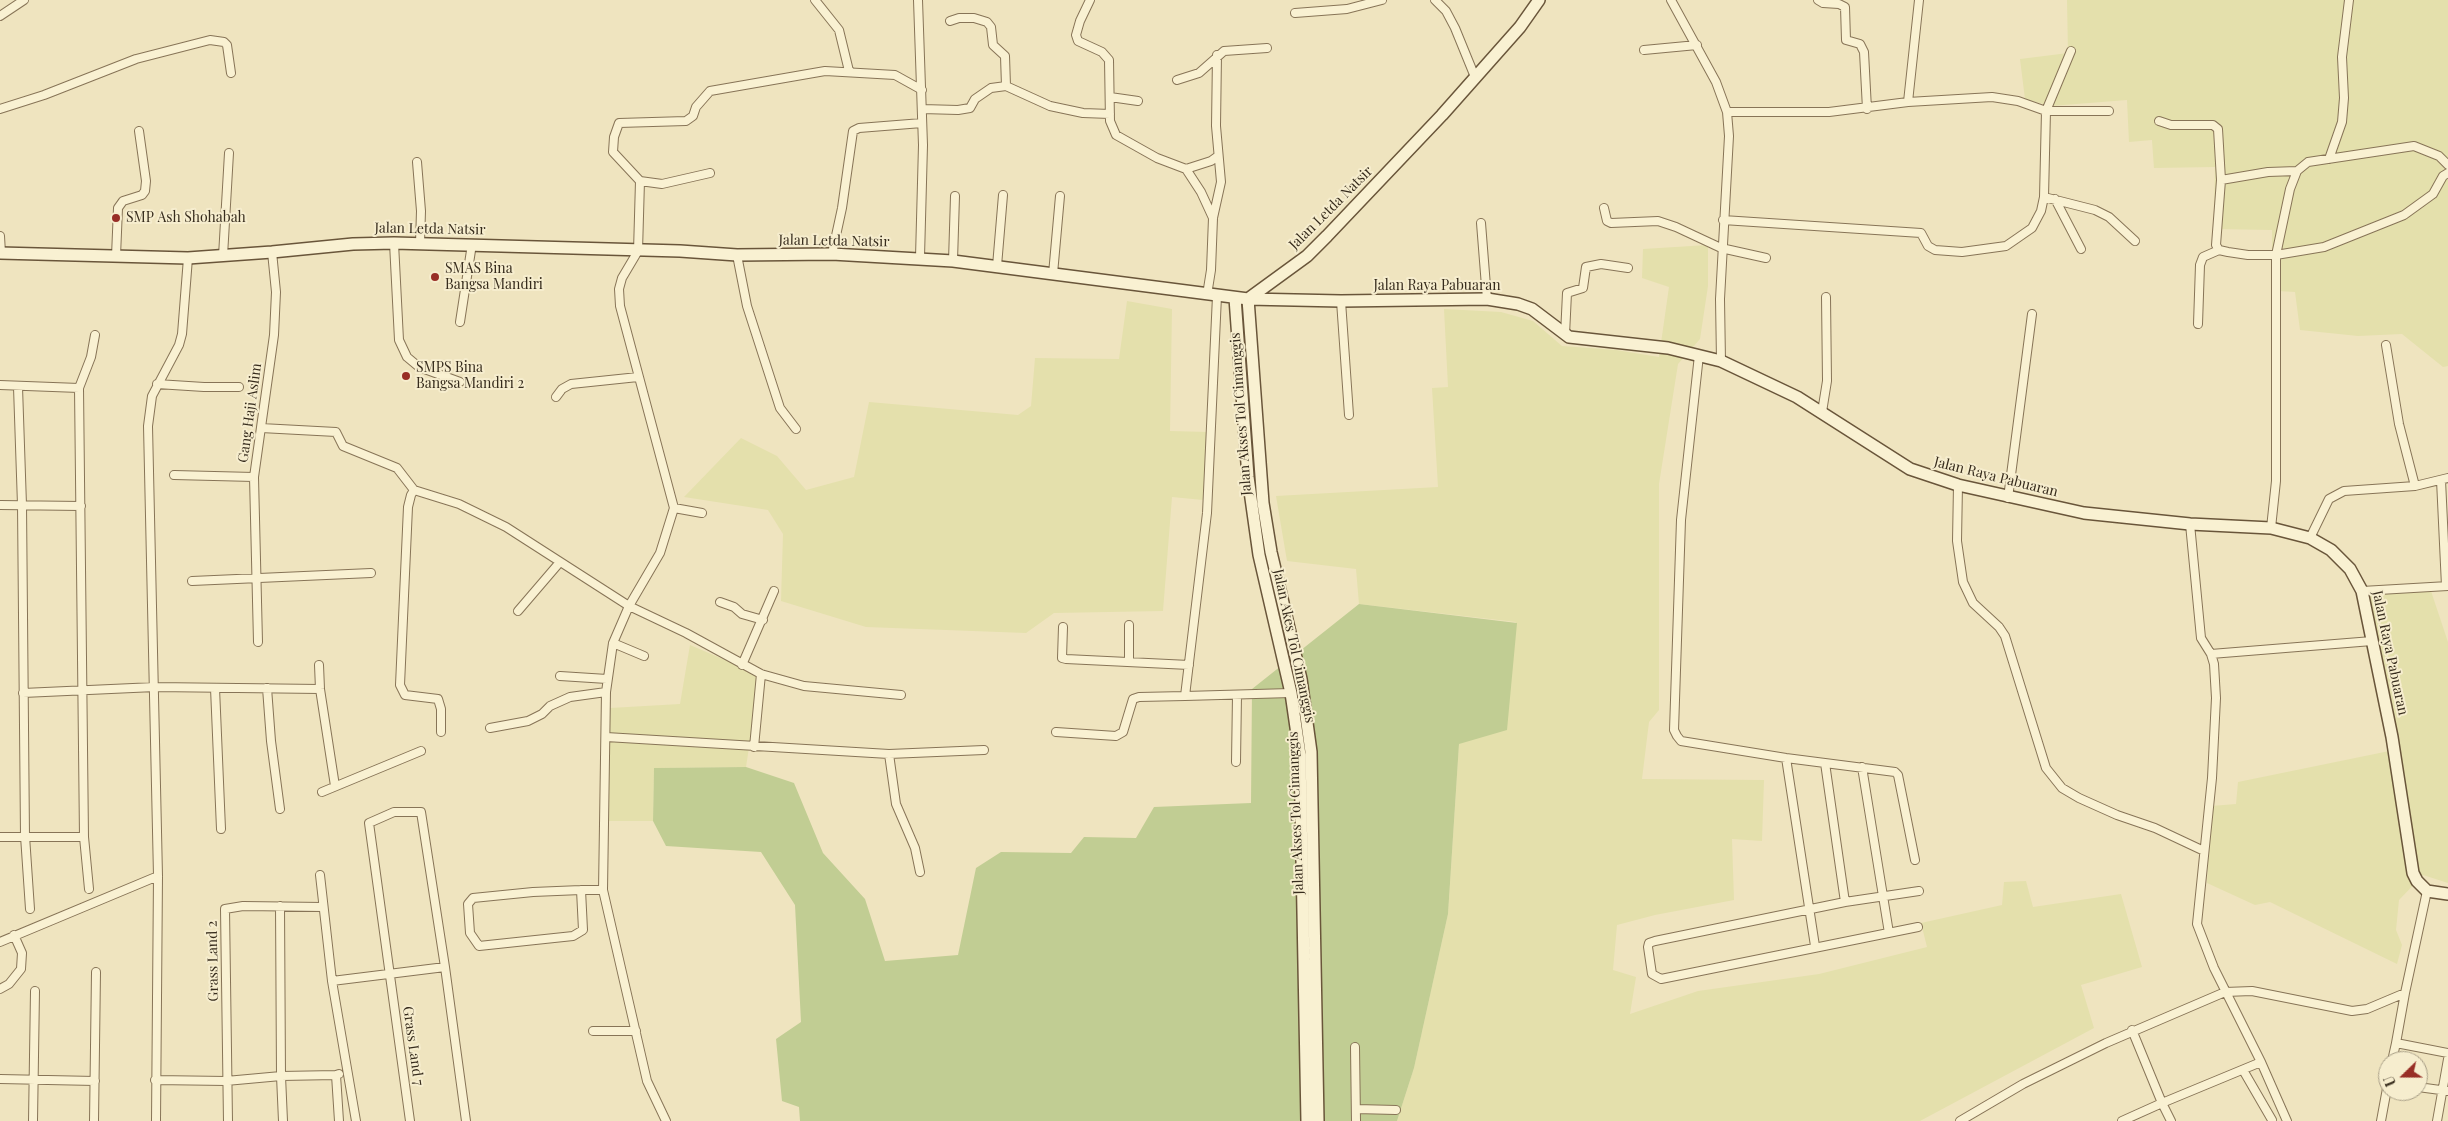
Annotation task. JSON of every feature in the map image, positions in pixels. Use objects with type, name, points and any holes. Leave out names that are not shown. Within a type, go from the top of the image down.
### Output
[{"type":"main road","name":"Jalan Letda Natsir","points":[[0,253],[188,258],[353,244],[420,243],[680,251],[737,255],[832,254],[920,257],[1248,299],[1307,256],[1328,236],[1408,152],[1520,27],[1538,0]]},
{"type":"main road","name":"Jalan Akes Tol Cimanggis","points":[[1235,298],[1251,496],[1259,555],[1291,692],[1300,755],[1307,1121]]},
{"type":"main road","name":"Jalan Raya Pabuaran","points":[[1248,299],[1341,301],[1487,299],[1518,304],[1532,309],[1565,335],[1576,338],[1668,348],[1721,361],[1774,384],[1822,412],[1910,469],[1958,485],[2008,498],[2084,513],[2190,524],[2271,528],[2310,538],[2331,550],[2346,563],[2356,577],[2362,591],[2392,737],[2413,873],[2416,881],[2427,890]]},
{"type":"main road","name":"Jalan Akses Tol Cimanggis","points":[[1248,299],[1263,502],[1271,552],[1301,679],[1311,752],[1318,1121]]},
{"type":"main road","points":[[2427,890],[2448,894]]},
{"type":"street","points":[[0,16],[24,0]]},
{"type":"street","points":[[815,0],[839,30],[849,71]]},
{"type":"street","points":[[918,0],[922,90],[920,257]]},
{"type":"street","points":[[1090,0],[1080,20],[1076,36],[1078,41],[1102,52],[1109,60],[1110,114],[1116,135],[1157,158],[1186,169],[1201,192],[1213,218]]},
{"type":"street","points":[[1295,13],[1346,9],[1382,0]]},
{"type":"street","points":[[1435,0],[1442,5],[1450,20],[1475,77]]},
{"type":"street","points":[[1671,0],[1716,82],[1727,112],[1729,136],[1721,248],[1721,361]]},
{"type":"street","points":[[1818,0],[1823,3],[1839,4],[1846,7],[1846,40],[1860,44],[1864,52],[1867,109]]},
{"type":"street","points":[[1908,102],[1919,0]]},
{"type":"street","points":[[2329,159],[2342,122],[2344,98],[2342,57],[2348,0]]},
{"type":"street","points":[[950,21],[959,18],[974,18],[987,22],[991,27],[992,45],[1005,56],[1006,86]]},
{"type":"street","points":[[0,109],[44,95],[136,59],[210,40],[224,42],[227,45],[231,73]]},
{"type":"street","points":[[1644,50],[1697,45]]},
{"type":"street","points":[[1176,80],[1199,72],[1218,54],[1236,49],[1267,48]]},
{"type":"street","points":[[1723,220],[1921,233],[1928,246],[1935,250],[1987,250],[2011,244],[2032,228],[2041,211],[2044,197],[2046,111],[2072,51]]},
{"type":"street","points":[[1185,696],[1207,513],[1213,218],[1221,182],[1218,156],[1218,54]]},
{"type":"street","points":[[710,172],[662,184],[640,181],[613,152],[619,123],[686,121],[693,116],[696,107],[710,91],[825,71],[895,75],[922,90]]},
{"type":"street","points":[[922,109],[958,110],[970,108],[975,98],[991,88],[1006,86],[1050,106],[1083,113],[1110,114]]},
{"type":"street","points":[[1110,97],[1138,101]]},
{"type":"street","points":[[1727,112],[1809,113],[1867,109],[1908,102],[1992,97],[2012,100],[2046,111],[2109,111]]},
{"type":"street","points":[[2159,121],[2171,125],[2213,124],[2218,129],[2222,180],[2216,240],[2219,250]]},
{"type":"street","points":[[832,254],[842,208],[852,131],[859,128],[922,123]]},
{"type":"street","points":[[116,256],[118,208],[123,201],[142,195],[145,191],[146,181],[139,131]]},
{"type":"street","points":[[2271,528],[2276,481],[2276,255],[2290,189],[2297,171],[2308,162],[2414,146],[2439,156],[2448,165]]},
{"type":"street","points":[[223,256],[229,153]]},
{"type":"street","points":[[1186,169],[1211,161],[1218,156]]},
{"type":"street","points":[[416,162],[421,211],[420,243]]},
{"type":"street","points":[[2222,180],[2268,172],[2297,171]]},
{"type":"street","points":[[2198,324],[2200,265],[2203,258],[2219,250],[2248,255],[2276,255],[2324,247],[2404,215],[2433,194],[2443,176],[2448,173]]},
{"type":"street","points":[[640,181],[638,250],[622,278],[619,289],[620,306],[674,508],[660,553],[629,606],[613,643],[606,692],[603,890],[647,1081],[666,1121]]},
{"type":"street","points":[[997,266],[1003,195]]},
{"type":"street","points":[[953,260],[955,196]]},
{"type":"street","points":[[1053,274],[1060,196]]},
{"type":"street","points":[[2044,197],[2095,210],[2109,217],[2135,241]]},
{"type":"street","points":[[2055,199],[2081,249]]},
{"type":"street","points":[[1604,208],[1607,220],[1611,224],[1637,221],[1663,222],[1721,248],[1766,258]]},
{"type":"street","points":[[1481,223],[1487,299]]},
{"type":"street","points":[[0,236],[0,253]]},
{"type":"street","points":[[394,243],[399,340],[407,357],[418,367],[460,382]]},
{"type":"street","points":[[460,322],[472,244]]},
{"type":"street","name":"Gang Haji Aslim","points":[[258,642],[254,477],[274,335],[276,292],[272,252]]},
{"type":"street","points":[[737,255],[746,306],[780,408],[796,429]]},
{"type":"street","points":[[156,1121],[158,876],[148,411],[157,384],[179,345],[182,334],[188,258]]},
{"type":"street","points":[[1565,335],[1567,292],[1583,288],[1586,268],[1601,264],[1628,268]]},
{"type":"street","points":[[1822,412],[1827,381],[1826,297]]},
{"type":"street","points":[[1341,301],[1349,415]]},
{"type":"street","points":[[2008,498],[2032,314]]},
{"type":"street","points":[[89,889],[84,837],[79,388],[92,357],[95,335]]},
{"type":"street","points":[[2386,345],[2399,424],[2415,486]]},
{"type":"street","points":[[1699,355],[1681,520],[1674,730],[1682,740],[1786,758],[1888,770],[1898,775],[1915,860]]},
{"type":"street","points":[[556,397],[562,389],[572,384],[638,377]]},
{"type":"street","points":[[157,384],[239,387]]},
{"type":"street","points":[[0,385],[79,388]]},
{"type":"street","points":[[18,387],[22,505],[25,836],[30,909]]},
{"type":"street","points":[[261,428],[282,431],[336,432],[343,446],[397,468],[414,490],[459,504],[506,527],[629,606],[686,633],[761,674],[804,686],[901,694]]},
{"type":"street","points":[[174,475],[254,477]]},
{"type":"street","points":[[2310,538],[2326,504],[2333,496],[2344,491],[2415,486],[2444,479],[2447,586],[2362,591]]},
{"type":"street","points":[[1958,485],[1957,542],[1964,582],[1973,603],[2000,627],[2005,636],[2046,768],[2062,788],[2079,798],[2117,815],[2155,828],[2204,851]]},
{"type":"street","points":[[414,490],[408,507],[400,685],[405,695],[438,699],[441,709],[441,732]]},
{"type":"street","points":[[0,505],[80,506]]},
{"type":"street","points":[[674,508],[702,513]]},
{"type":"street","points":[[2190,524],[2201,638],[2211,654],[2215,673],[2216,698],[2212,778],[2197,924],[2225,992],[2261,1062],[2287,1121]]},
{"type":"street","points":[[518,611],[560,562]]},
{"type":"street","points":[[192,581],[371,573]]},
{"type":"street","points":[[742,665],[774,591]]},
{"type":"street","points":[[720,602],[734,607],[742,614],[763,620]]},
{"type":"street","points":[[1129,625],[1129,662]]},
{"type":"street","points":[[1063,627],[1062,658],[1189,665]]},
{"type":"street","points":[[2211,654],[2372,641]]},
{"type":"street","points":[[613,643],[644,656]]},
{"type":"street","points":[[319,665],[320,689],[335,786]]},
{"type":"street","points":[[754,747],[761,674]]},
{"type":"street","points":[[560,676],[607,679]]},
{"type":"street","points":[[23,693],[155,687],[320,689]]},
{"type":"street","points":[[215,688],[222,828]]},
{"type":"street","points":[[267,688],[270,740],[280,809]]},
{"type":"street","points":[[490,728],[528,721],[542,714],[550,706],[570,697],[606,692]]},
{"type":"street","points":[[1056,732],[1116,736],[1123,732],[1133,699],[1139,697],[1236,696],[1291,692]]},
{"type":"street","points":[[1236,696],[1236,762]]},
{"type":"street","points":[[606,737],[889,754],[984,750]]},
{"type":"street","points":[[322,792],[421,750]]},
{"type":"street","points":[[889,754],[896,804],[915,848],[920,872]]},
{"type":"street","points":[[1786,758],[1815,946]]},
{"type":"street","points":[[1825,763],[1846,902]]},
{"type":"street","points":[[1862,767],[1889,933]]},
{"type":"street","name":"Grass Land 7","points":[[410,1121],[369,824],[394,812],[421,812],[445,967]]},
{"type":"street","points":[[0,837],[84,837]]},
{"type":"street","points":[[320,874],[332,981],[356,1121]]},
{"type":"street","points":[[0,942],[158,876]]},
{"type":"street","points":[[581,890],[583,930],[573,936],[479,946],[470,933],[468,904],[473,898],[581,890],[603,890]]},
{"type":"street","points":[[2394,1051],[2427,890]]},
{"type":"street","points":[[1918,927],[1815,946],[1661,979],[1656,978],[1652,974],[1648,947],[1650,943],[1655,941],[1846,902],[1919,891]]},
{"type":"street","points":[[280,906],[283,1121]]},
{"type":"street","name":"Grass Land 2","points":[[226,1081],[227,907],[323,907]]},
{"type":"street","points":[[0,989],[9,984],[21,969],[22,953],[14,935]]},
{"type":"street","points":[[332,981],[445,967],[466,1121]]},
{"type":"street","points":[[94,1121],[96,972]]},
{"type":"street","points":[[33,1121],[32,1078],[36,990]]},
{"type":"street","points":[[1960,1121],[2023,1084],[2132,1030],[2225,992],[2252,991],[2352,1011],[2367,1010],[2405,993]]},
{"type":"street","points":[[2132,1030],[2171,1121]]},
{"type":"street","points":[[593,1031],[636,1031]]},
{"type":"street","points":[[2396,1043],[2448,1053]]},
{"type":"street","points":[[1355,1047],[1356,1121]]},
{"type":"street","points":[[2436,1121],[2445,1091],[2448,1059]]},
{"type":"street","points":[[2122,1121],[2261,1062]]},
{"type":"street","points":[[2243,1070],[2272,1120]]},
{"type":"street","points":[[155,1080],[226,1081],[348,1073]]},
{"type":"street","points":[[336,1075],[338,1121]]},
{"type":"street","points":[[0,1078],[95,1081]]},
{"type":"street","points":[[226,1081],[228,1121]]},
{"type":"street","points":[[2428,1088],[2445,1091]]},
{"type":"street","points":[[2381,1121],[2385,1101]]},
{"type":"street","points":[[1356,1109],[1396,1110]]},
{"type":"shaded area","points":[[2067,0],[2448,0],[2448,366],[2443,367],[2402,334],[2358,336],[2300,330],[2295,292],[2278,291],[2272,253],[2272,230],[2214,229],[2215,167],[2154,168],[2152,140],[2129,142],[2127,100],[2051,106],[2025,99],[2020,59],[2068,53]]},
{"type":"shaded area","points":[[1708,245],[1708,286],[1700,339],[1678,364],[1659,484],[1659,710],[1649,722],[1642,779],[1764,780],[1762,841],[1732,839],[1734,900],[1655,915],[1617,925],[1613,970],[1636,977],[1630,1014],[1698,991],[1819,974],[1927,947],[1921,923],[2002,905],[2004,882],[2026,881],[2033,907],[2121,894],[2142,967],[2081,985],[2094,1028],[1920,1121],[1397,1121],[1414,1068],[1448,914],[1459,744],[1516,622],[1359,604],[1356,569],[1287,561],[1276,496],[1438,487],[1432,388],[1448,387],[1444,309],[1501,312],[1533,321],[1562,346],[1616,350],[1659,357],[1669,287],[1642,278],[1643,249]]},
{"type":"shaded area","points":[[1127,301],[1172,309],[1170,431],[1208,432],[1203,500],[1172,497],[1163,611],[1054,613],[1026,633],[866,627],[781,601],[783,534],[768,510],[684,497],[741,438],[777,456],[806,490],[854,477],[869,402],[1018,415],[1031,406],[1035,358],[1119,359]]},
{"type":"shaded area","points":[[2429,585],[2448,642],[2448,883],[2423,875],[2399,900],[2396,930],[2402,945],[2397,964],[2270,902],[2255,905],[2207,883],[2211,806],[2236,804],[2238,782],[2399,749],[2368,590]]},
{"type":"shaded area","points":[[690,645],[760,675],[746,767],[654,768],[653,821],[601,821],[610,708],[680,704]]},
{"type":"green space","points":[[1359,604],[1517,623],[1507,730],[1459,744],[1448,914],[1414,1068],[1397,1121],[800,1121],[799,1107],[782,1101],[776,1039],[801,1022],[795,905],[761,852],[666,846],[653,821],[654,768],[746,767],[794,783],[823,853],[865,899],[885,961],[958,955],[976,868],[1001,852],[1071,853],[1084,837],[1136,838],[1154,807],[1251,803],[1252,689]]},
{"type":"place","name":"SMP Ash Shohabah","points":[[116,218]]},
{"type":"place","name":"SMAS Bina Bangsa Mandiri","points":[[435,277]]},
{"type":"place","name":"SMPS Bina Bangsa Mandiri 2","points":[[406,376]]}]
